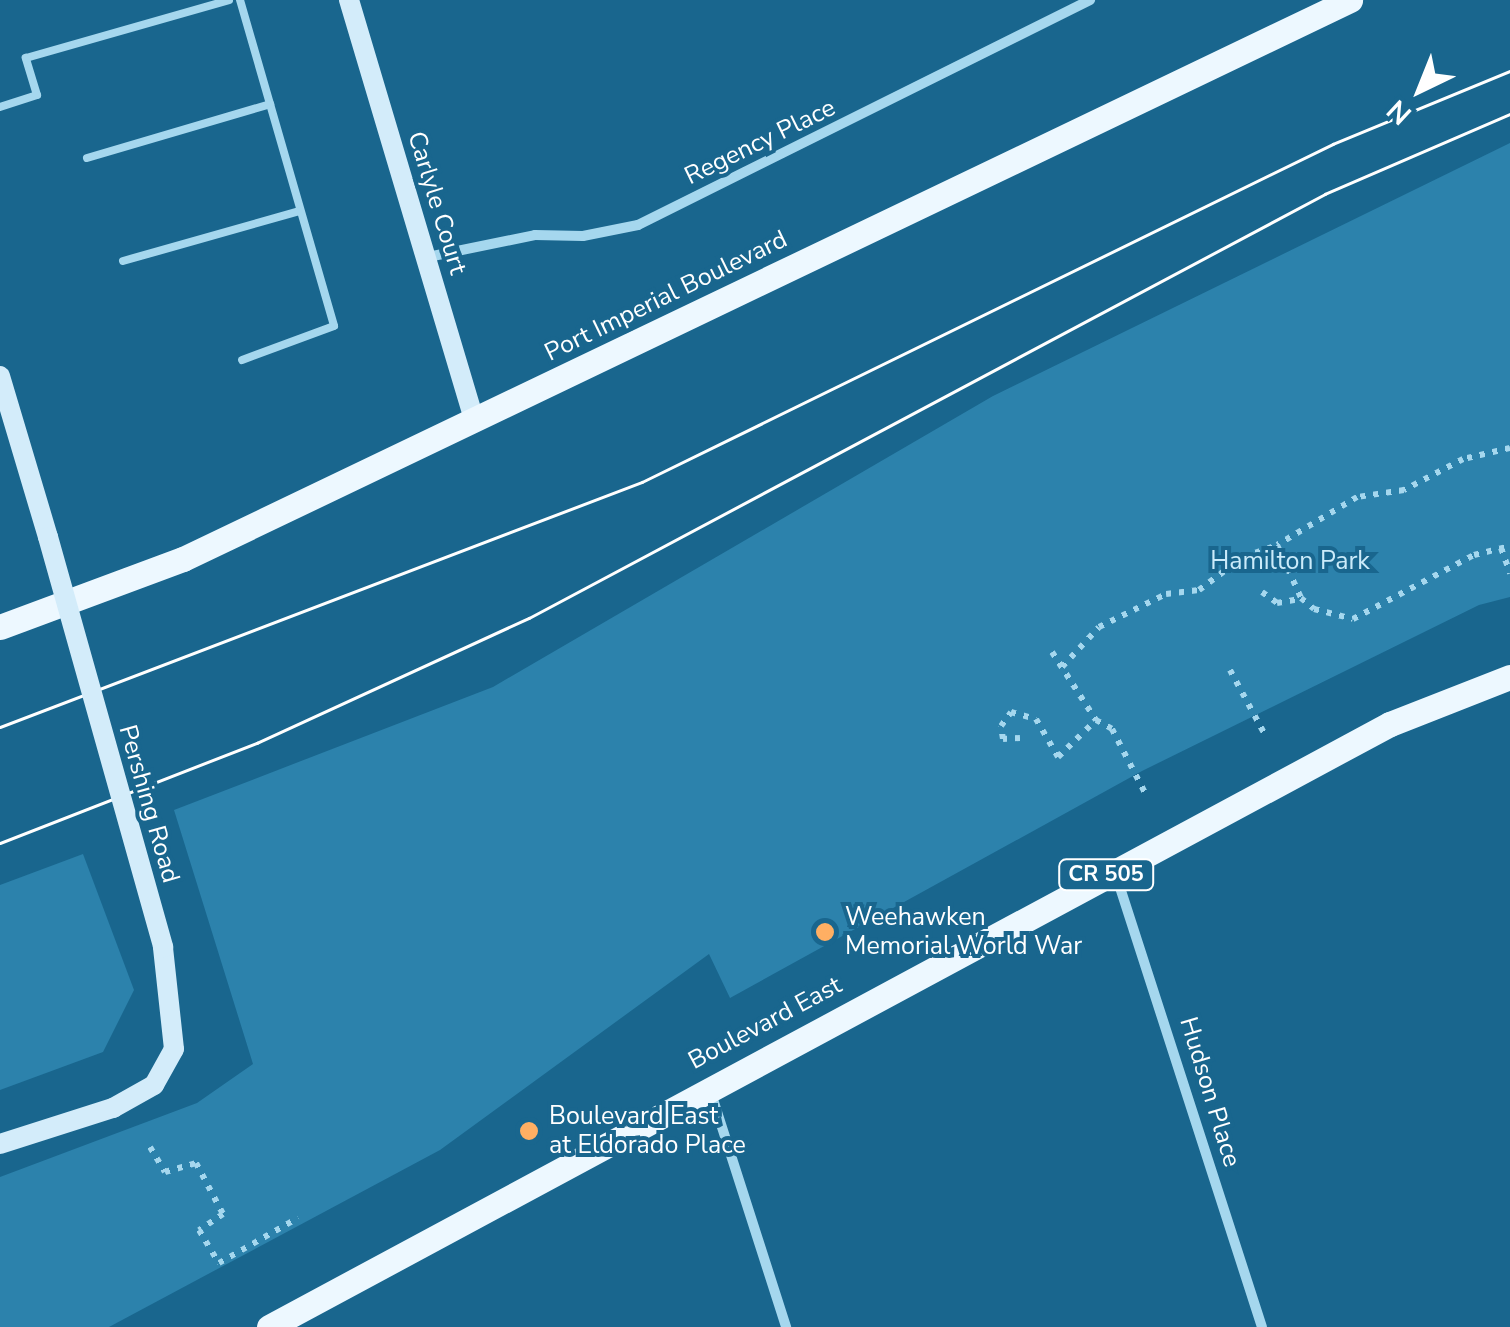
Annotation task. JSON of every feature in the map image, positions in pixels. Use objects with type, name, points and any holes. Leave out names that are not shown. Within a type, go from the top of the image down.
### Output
[{"type":"main road","name":"Port Imperial Boulevard","points":[[0,627],[182,559],[476,422],[1345,1]]},
{"type":"main road","name":"Boulevard East","points":[[269,1327],[306,1318],[710,1087],[1390,724],[1510,677]]},
{"type":"street","name":"Carlyle Court","points":[[348,0],[476,422]]},
{"type":"street","name":"Regency Place","points":[[428,256],[535,235],[583,236],[638,224],[1090,0]]},
{"type":"street","name":"Pershing Road","points":[[0,376],[162,947],[174,1049],[154,1085],[112,1108],[0,1144]]},
{"type":"street","name":"Hudson Place","points":[[1115,871],[1262,1327]]},
{"type":"street","points":[[710,1087],[786,1327]]},
{"type":"lane","points":[[0,107],[36,95],[26,58],[229,0]]},
{"type":"lane","points":[[240,0],[334,326],[242,360]]},
{"type":"lane","points":[[87,158],[270,104]]},
{"type":"lane","points":[[123,261],[300,211]]},
{"type":"path","points":[[1062,667],[1100,626],[1166,594],[1199,590],[1242,558],[1277,546],[1356,497],[1404,490],[1464,460],[1510,448]]},
{"type":"path","points":[[1277,546],[1301,598],[1314,610],[1353,619],[1506,546],[1510,573]]},
{"type":"path","points":[[1262,592],[1276,603],[1301,598]]},
{"type":"path","points":[[1052,652],[1096,720],[1112,729],[1146,793]]},
{"type":"path","points":[[1230,670],[1264,733]]},
{"type":"path","points":[[1020,738],[1003,739],[1001,726],[1012,712],[1036,719],[1058,758],[1096,720]]},
{"type":"path","points":[[849,935],[855,946]]},
{"type":"path","points":[[150,1147],[165,1172],[196,1163],[223,1214],[199,1230],[219,1262],[298,1218]]},
{"type":"green space","name":"Hamilton Park","points":[[1510,143],[1510,597],[1479,605],[1142,771],[730,998],[709,954],[440,1150],[109,1327],[0,1327],[0,1177],[197,1103],[253,1064],[174,810],[493,687],[993,396]]},
{"type":"green space","points":[[83,854],[134,990],[103,1052],[0,1090],[0,885]]},
{"type":"tram line","points":[[0,727],[642,482],[1333,144],[1510,71]]},
{"type":"tram line","points":[[0,843],[257,743],[529,618],[1325,194],[1510,114]]},
{"type":"place","name":"Weehawken Memorial World War","points":[[825,932]]},
{"type":"place","name":"Boulevard East at Eldorado Place","points":[[529,1131]]}]
